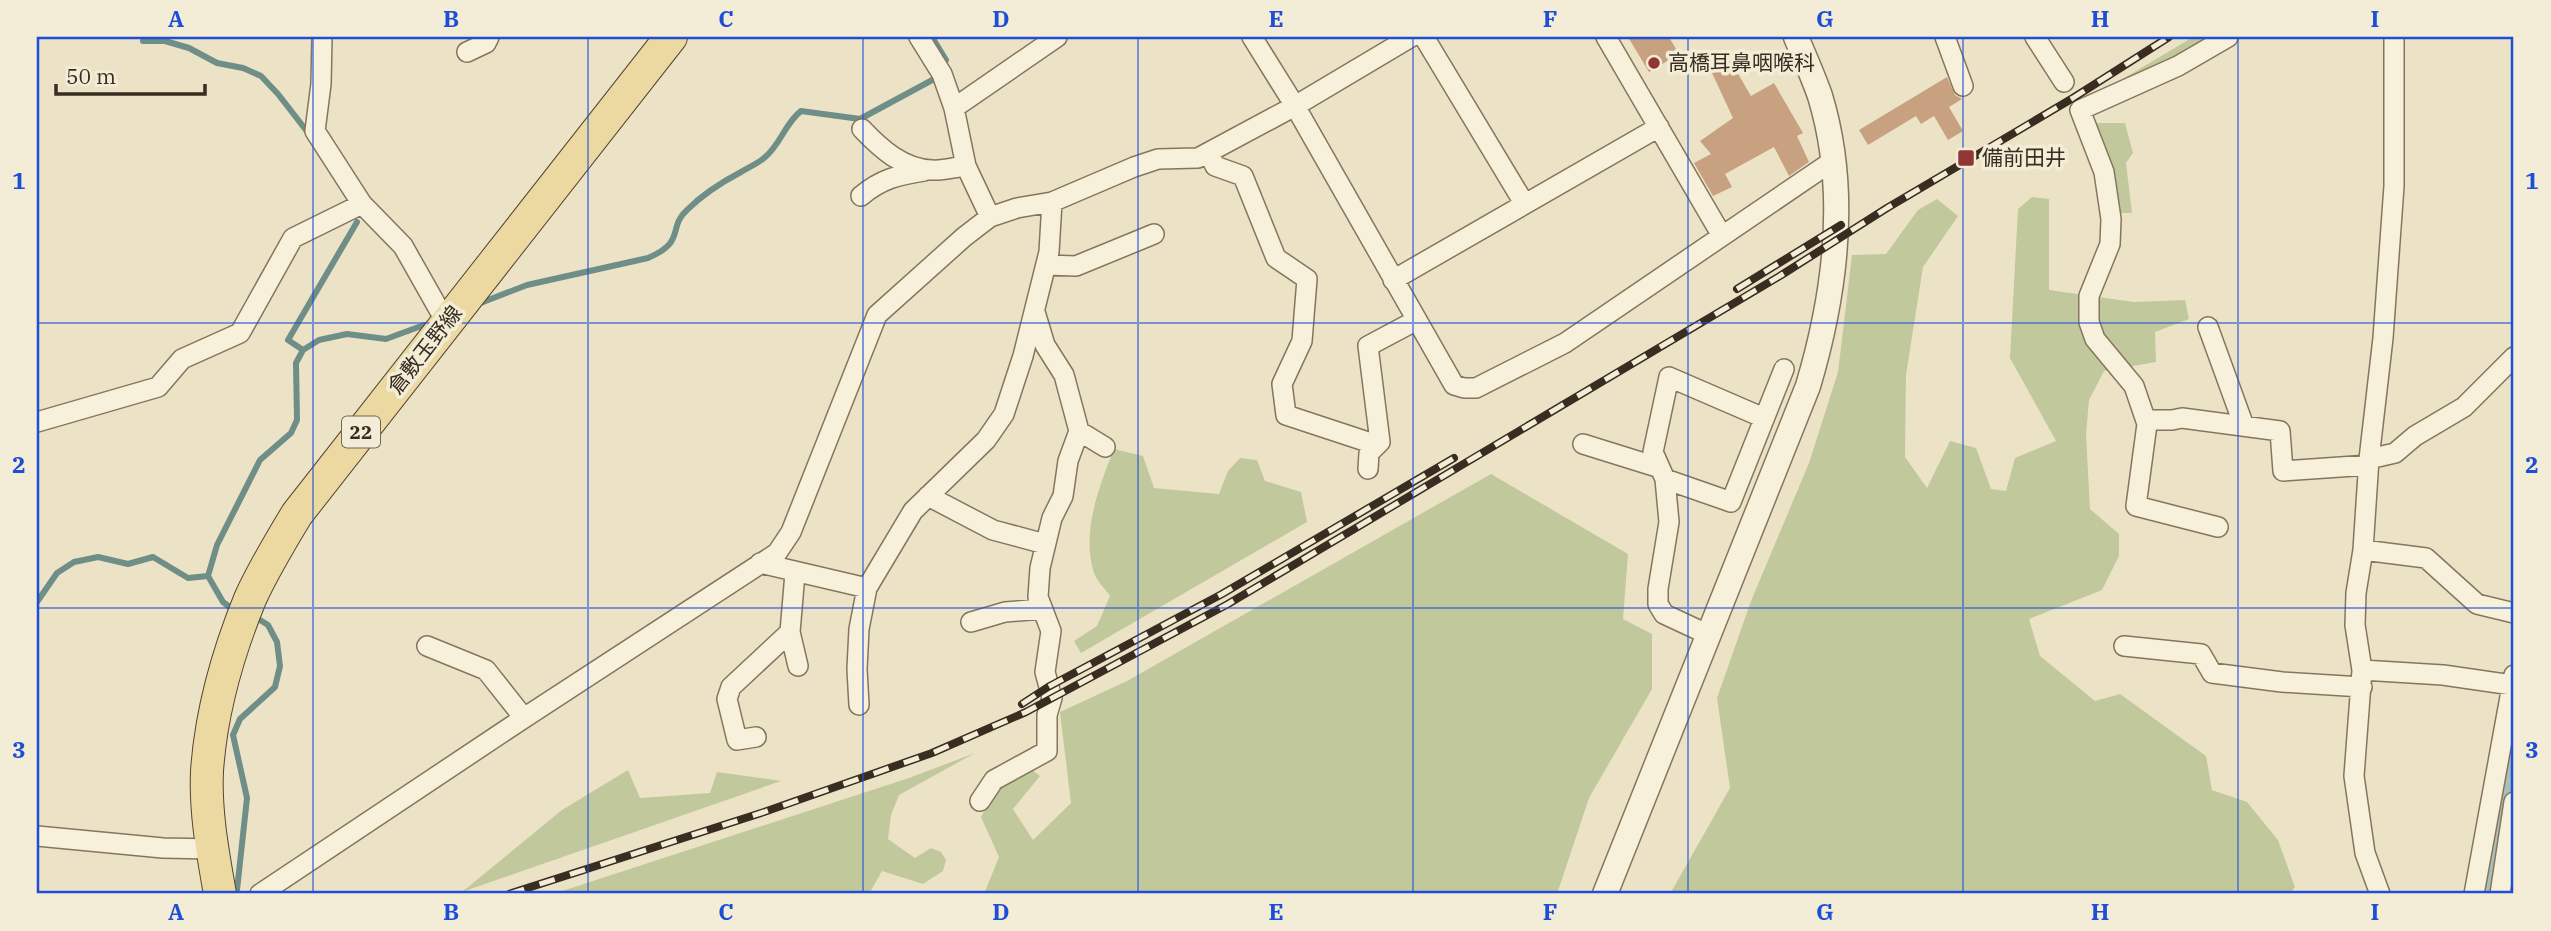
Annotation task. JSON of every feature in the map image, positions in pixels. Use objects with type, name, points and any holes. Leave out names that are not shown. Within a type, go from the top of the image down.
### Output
[{"type":"main road","name":"倉敷玉野線","points":[[220,894],[212,849],[207,772],[223,680],[250,599],[296,514],[671,37]]},
{"type":"street","points":[[322,37],[316,131],[362,204],[403,246],[446,322]]},
{"type":"street","points":[[467,52],[486,43],[489,37]]},
{"type":"street","points":[[919,37],[942,74],[954,108],[966,166],[990,217]]},
{"type":"street","points":[[954,108],[1057,37]]},
{"type":"street","points":[[1252,37],[1415,321],[1454,385],[1464,388],[1476,387],[1565,343],[1834,160]]},
{"type":"street","points":[[260,894],[777,553],[791,532],[877,315],[954,245],[990,217],[1017,208],[1052,202],[1158,159],[1198,158],[1294,106],[1411,37]]},
{"type":"street","points":[[1424,37],[1524,203]]},
{"type":"street","points":[[1606,37],[1722,236]]},
{"type":"street","points":[[1605,894],[1808,386],[1817,357],[1837,231],[1834,160],[1819,96],[1796,37]]},
{"type":"street","points":[[1945,37],[1963,86]]},
{"type":"street","points":[[2035,37],[2064,82]]},
{"type":"street","points":[[2218,527],[2136,506],[2146,419],[2134,386],[2095,339],[2089,322],[2089,296],[2110,244],[2111,219],[2104,172],[2080,110],[2178,66],[2228,37]]},
{"type":"street","points":[[2381,894],[2365,853],[2355,785],[2362,678],[2355,625],[2356,593],[2363,550],[2369,462],[2383,338],[2394,186],[2394,37]]},
{"type":"street","points":[[1392,280],[1660,127]]},
{"type":"street","points":[[862,129],[883,151],[908,165],[932,170]]},
{"type":"street","points":[[1209,153],[1215,166],[1243,177],[1276,258],[1307,279],[1302,341],[1282,384],[1286,415],[1377,445]]},
{"type":"street","points":[[861,196],[875,183],[893,176],[966,166]]},
{"type":"street","points":[[859,705],[859,629],[867,588],[913,510],[986,440],[1004,414],[1035,312],[1046,265],[1052,202]]},
{"type":"street","points":[[37,422],[158,387],[181,359],[240,333],[293,238],[362,204]]},
{"type":"street","points":[[1046,265],[1076,266],[1154,234]]},
{"type":"street","points":[[980,801],[994,780],[1047,751],[1046,715],[1052,698],[1045,672],[1051,631],[1038,597],[1045,544],[1052,518],[1063,496],[1068,461],[1079,431],[1064,374],[1045,345],[1035,312]]},
{"type":"street","points":[[1368,469],[1370,453],[1380,442],[1368,346],[1415,321]]},
{"type":"street","points":[[2208,327],[2244,426]]},
{"type":"street","points":[[2146,419],[2182,418],[2280,431],[2283,471],[2369,462],[2395,453],[2416,436],[2464,407],[2514,357]]},
{"type":"street","points":[[1583,444],[1663,473],[1731,502],[1784,369]]},
{"type":"street","points":[[1709,635],[1664,614],[1658,604],[1669,522],[1663,473],[1654,452],[1669,377],[1764,418]]},
{"type":"street","points":[[1079,431],[1105,447]]},
{"type":"street","points":[[928,496],[993,530],[1045,544]]},
{"type":"street","points":[[2363,550],[2426,558],[2477,604],[2514,612]]},
{"type":"street","points":[[761,563],[867,588]]},
{"type":"street","points":[[795,573],[790,632],[798,666]]},
{"type":"street","points":[[971,622],[1005,612],[1042,609]]},
{"type":"street","points":[[756,737],[737,740],[727,699],[730,687],[790,632]]},
{"type":"street","points":[[427,646],[486,670],[524,718]]},
{"type":"street","points":[[2124,646],[2201,654],[2212,673],[2282,682],[2443,676],[2513,680],[2474,894]]},
{"type":"street","points":[[2500,894],[2514,802]]},
{"type":"street","points":[[37,836],[163,848],[212,849]]},
{"type":"green space","points":[[2193,37],[2219,37],[2111,86]]},
{"type":"green space","points":[[2087,123],[2125,123],[2133,153],[2126,163],[2132,213],[2116,213]]},
{"type":"green space","points":[[2032,197],[2049,199],[2049,290],[2134,302],[2185,300],[2189,319],[2155,332],[2156,362],[2104,371],[2089,400],[2086,434],[2090,509],[2119,534],[2119,556],[2102,590],[2029,619],[2040,656],[2095,701],[2120,694],[2206,756],[2212,790],[2247,802],[2278,840],[2295,887],[2289,894],[1670,894],[1730,788],[1717,698],[1751,601],[1809,463],[1838,372],[1852,255],[1886,254],[1918,210],[1937,199],[1958,216],[1923,267],[1906,375],[1905,457],[1927,488],[1950,441],[1976,448],[1991,489],[2006,491],[2015,458],[2056,441],[2010,358],[2018,209]]},
{"type":"green space","points":[[1114,449],[1143,456],[1154,488],[1219,494],[1228,471],[1240,458],[1257,460],[1265,481],[1301,492],[1307,522],[1081,653],[1074,641],[1097,626],[1110,596],[1094,573],[1090,542],[1093,510]]},
{"type":"green space","points":[[1491,474],[1628,554],[1623,619],[1652,634],[1652,689],[1589,798],[1557,894],[984,894],[999,857],[981,817],[997,788],[1032,770],[1040,776],[1013,809],[1033,840],[1071,803],[1060,712],[1127,681]]},
{"type":"green space","points":[[975,753],[899,795],[891,815],[888,839],[915,858],[931,848],[941,852],[946,860],[943,871],[923,884],[882,871],[869,894],[553,894],[909,778]]},
{"type":"green space","points":[[628,770],[640,798],[710,793],[717,772],[781,781],[462,892],[562,810]]},
{"type":"building","name":"高橋耳鼻咽喉科","points":[[1628,37],[1669,37],[1679,54],[1649,72]]},
{"type":"building","points":[[1730,60],[1751,96],[1774,83],[1803,133],[1797,136],[1809,162],[1789,176],[1774,147],[1725,174],[1732,187],[1713,196],[1694,163],[1711,154],[1700,141],[1733,118],[1712,73]]},
{"type":"building","points":[[1947,77],[1955,95],[1962,99],[1949,107],[1963,131],[1948,140],[1934,116],[1921,124],[1916,116],[1868,145],[1859,130]]},
{"type":"waterway","points":[[932,37],[946,60]]},
{"type":"waterway","points":[[143,41],[165,41],[189,48],[217,63],[243,68],[261,76],[309,134]]},
{"type":"waterway","points":[[478,304],[527,285],[648,258],[668,246],[681,217],[693,204],[770,153],[801,111],[860,119],[936,78]]},
{"type":"waterway","points":[[303,350],[288,340],[357,222]]},
{"type":"waterway","points":[[37,602],[57,573],[74,562],[98,557],[128,564],[153,557],[188,578],[208,576],[217,545],[260,460],[291,433],[297,420],[296,363],[303,350],[319,340],[347,334],[386,339],[424,325]]},
{"type":"waterway","points":[[208,576],[223,602],[231,608]]},
{"type":"waterway","points":[[237,890],[247,798],[233,735],[240,719],[275,687],[280,666],[277,642],[268,625],[260,620]]},
{"type":"waterway","points":[[2487,894],[2514,730]]},
{"type":"railway","points":[[509,894],[764,812],[932,753],[1026,712],[1228,604],[1783,274],[2169,37]]},
{"type":"railway","points":[[1737,289],[1841,225]]},
{"type":"railway","points":[[1022,704],[1048,687],[1222,594],[1454,458]]},
{"type":"place","name":"高橋耳鼻咽喉科","points":[[1654,63]]},
{"type":"place","name":"備前田井","points":[[1966,158]]}]
